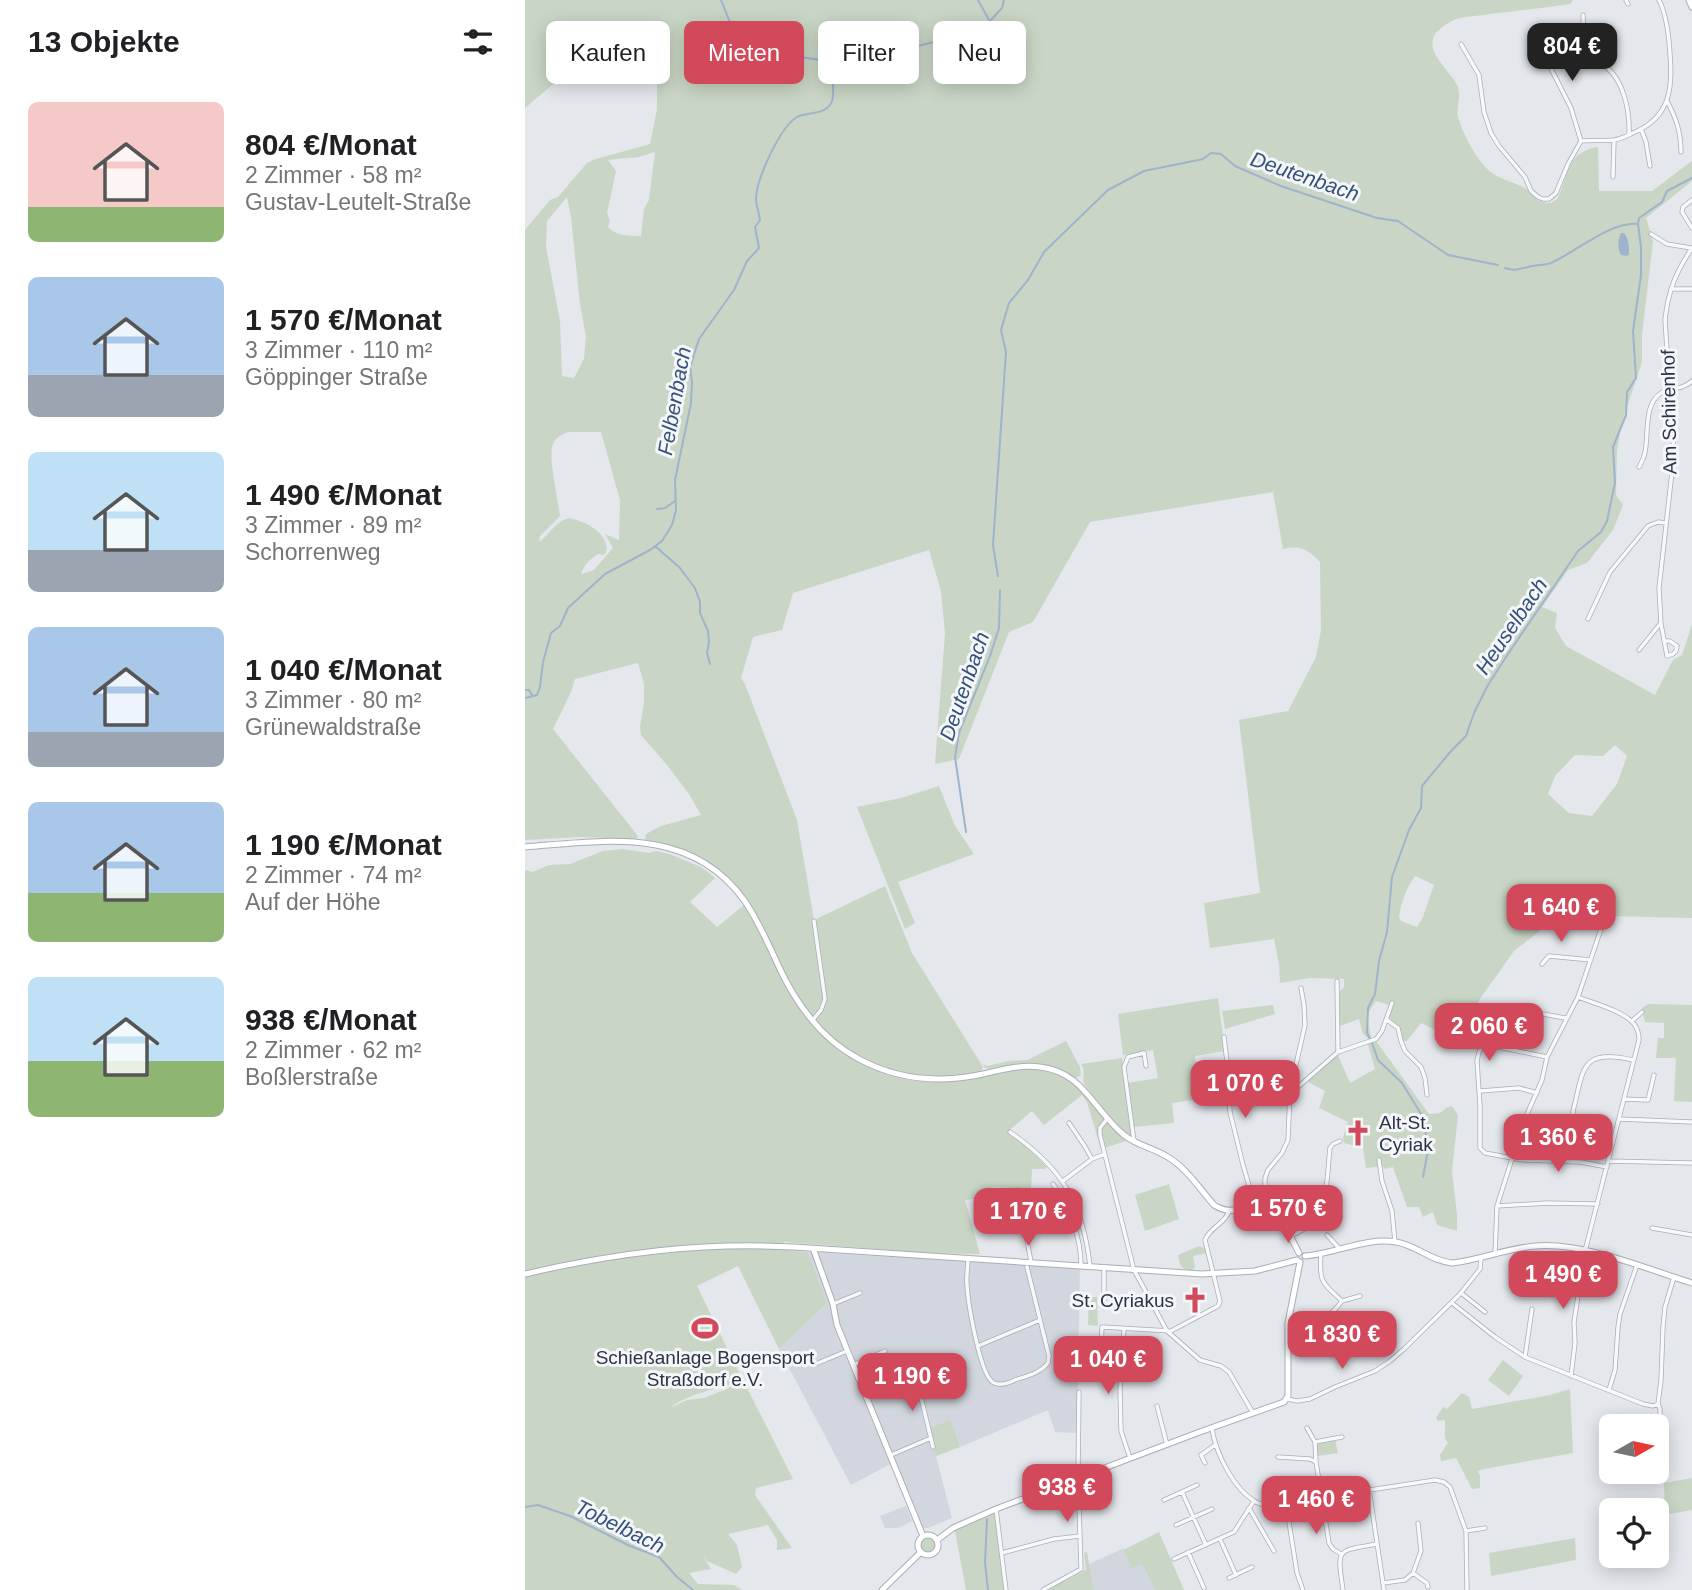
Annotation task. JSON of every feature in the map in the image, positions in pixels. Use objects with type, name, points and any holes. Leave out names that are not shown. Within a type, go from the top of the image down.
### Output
[{"type":"main road","points":[[1689,0],[1692,7]]},
{"type":"main road","points":[[525,847],[639,842],[674,848],[696,858],[709,865],[733,886],[749,907],[796,999],[812,1021],[838,1046],[859,1059],[903,1076],[953,1079],[1024,1066],[1056,1070],[1077,1082],[1107,1119],[1126,1136],[1175,1161],[1214,1205],[1229,1211],[1255,1206],[1265,1208],[1277,1217],[1290,1236],[1300,1258],[1288,1323],[1287,1399],[1279,1405],[996,1509],[965,1522],[937,1540]]},
{"type":"main road","points":[[525,1274],[567,1264],[668,1248],[743,1245],[968,1258],[1029,1265],[1081,1265],[1213,1273],[1271,1268],[1300,1258],[1381,1241],[1407,1245],[1443,1262],[1481,1258],[1537,1246],[1585,1251],[1692,1283]]},
{"type":"main road","points":[[813,1248],[837,1325],[923,1536]]},
{"type":"main road","points":[[923,1536],[931,1536],[937,1540],[938,1546],[934,1553],[928,1556],[921,1553],[918,1544],[923,1536]]},
{"type":"main road","points":[[882,1590],[921,1553]]},
{"type":"street","points":[[1581,141],[1614,139],[1641,129],[1655,118],[1667,101],[1671,88],[1670,50],[1659,0]]},
{"type":"street","points":[[1583,15],[1585,52],[1590,59],[1611,72],[1619,84],[1628,113],[1629,134]]},
{"type":"street","points":[[1461,44],[1479,75],[1484,112],[1491,133],[1525,177],[1531,191],[1538,197],[1549,199],[1553,197],[1581,141],[1571,108],[1534,35]]},
{"type":"street","points":[[1667,101],[1677,120],[1681,152]]},
{"type":"street","points":[[1641,129],[1650,166]]},
{"type":"street","points":[[1613,177],[1614,139]]},
{"type":"street","points":[[1692,200],[1682,212],[1692,227]]},
{"type":"street","name":"Am Schirenhof","points":[[1651,234],[1667,244],[1692,248],[1677,271],[1665,320],[1674,454],[1659,588],[1661,624],[1667,656],[1673,654],[1677,646],[1665,641]]},
{"type":"street","points":[[1671,289],[1692,289]]},
{"type":"street","points":[[1639,467],[1645,456],[1647,424],[1654,400],[1661,393],[1683,387],[1692,381]]},
{"type":"street","points":[[1588,619],[1605,580],[1626,553],[1648,526],[1658,522],[1666,523]]},
{"type":"street","points":[[1639,650],[1661,624]]},
{"type":"street","points":[[1495,1254],[1497,1206],[1524,1121],[1542,1080],[1547,1057],[1578,997],[1603,923],[1576,918]]},
{"type":"street","points":[[812,1021],[821,1010],[825,999],[814,921]]},
{"type":"street","points":[[1542,964],[1549,956],[1591,960]]},
{"type":"street","points":[[1337,981],[1338,1052]]},
{"type":"street","points":[[1265,1208],[1265,1178],[1288,1140],[1290,1091],[1305,1025],[1301,988]]},
{"type":"street","points":[[1571,1376],[1574,1322],[1585,1251],[1639,1035],[1632,1021],[1578,997]]},
{"type":"street","points":[[1290,1091],[1338,1052],[1376,1039],[1387,1020],[1392,1003]]},
{"type":"street","points":[[1566,1018],[1504,1007],[1477,1061],[1480,1148],[1485,1153],[1523,1160],[1581,1162],[1607,1167]]},
{"type":"street","points":[[1632,1021],[1642,1013]]},
{"type":"street","points":[[1387,1020],[1398,1028],[1405,1051],[1421,1067],[1427,1095]]},
{"type":"street","points":[[1224,1037],[1230,1112],[1255,1206]]},
{"type":"street","points":[[1484,1044],[1547,1057]]},
{"type":"street","points":[[1134,1141],[1124,1067],[1128,1057],[1144,1053],[1146,1066]]},
{"type":"street","points":[[1573,1119],[1586,1064],[1594,1058],[1620,1057],[1633,1060]]},
{"type":"street","points":[[1624,1099],[1648,1100],[1654,1076]]},
{"type":"street","points":[[1479,1091],[1520,1088],[1537,1093]]},
{"type":"street","points":[[1107,1119],[1099,1130],[1134,1270],[1167,1331],[1200,1360],[1221,1366],[1229,1372],[1253,1413]]},
{"type":"street","points":[[1619,1119],[1692,1122]]},
{"type":"street","points":[[1069,1123],[1092,1159]]},
{"type":"street","points":[[1010,1132],[1044,1159],[1063,1181],[1081,1219],[1090,1266]]},
{"type":"street","points":[[1290,1236],[1310,1225],[1320,1212],[1330,1148],[1340,1141]]},
{"type":"street","points":[[1063,1181],[1092,1159],[1105,1154]]},
{"type":"street","points":[[1379,1160],[1392,1211],[1395,1242]]},
{"type":"street","points":[[1609,1161],[1692,1163]]},
{"type":"street","points":[[1052,1184],[1065,1203],[1072,1220],[1079,1244],[1081,1265]]},
{"type":"street","points":[[968,1258],[967,1285],[978,1346],[988,1378],[994,1383],[1006,1384],[1038,1372],[1048,1363],[1049,1356],[1029,1265],[1018,1190]]},
{"type":"street","points":[[1497,1206],[1598,1204]]},
{"type":"street","points":[[1097,1361],[1101,1352],[1102,1327],[1167,1331],[1176,1329],[1218,1306],[1220,1301],[1205,1240],[1210,1230],[1227,1217],[1229,1211]]},
{"type":"street","points":[[1652,1228],[1692,1235]]},
{"type":"street","points":[[1327,1235],[1340,1250]]},
{"type":"street","points":[[1321,1254],[1321,1278],[1327,1288],[1342,1301]]},
{"type":"street","points":[[1287,1399],[1310,1399],[1375,1371],[1400,1353],[1461,1293],[1480,1269],[1481,1258]]},
{"type":"street","points":[[1537,1264],[1581,1272]]},
{"type":"street","points":[[1609,1390],[1615,1370],[1620,1314],[1637,1265]]},
{"type":"street","points":[[1104,1267],[1104,1299]]},
{"type":"street","points":[[1660,1414],[1658,1404],[1665,1307],[1674,1277]]},
{"type":"street","points":[[832,1304],[860,1293]]},
{"type":"street","points":[[1461,1293],[1485,1312]]},
{"type":"street","points":[[1288,1323],[1323,1320],[1334,1312],[1342,1301],[1360,1296]]},
{"type":"street","points":[[1452,1303],[1525,1357],[1650,1406],[1658,1404]]},
{"type":"street","points":[[1525,1357],[1532,1309]]},
{"type":"street","points":[[978,1346],[1040,1320]]},
{"type":"street","points":[[1123,1328],[1121,1431],[1131,1459]]},
{"type":"street","points":[[818,1363],[848,1351]]},
{"type":"street","points":[[853,1365],[885,1351]]},
{"type":"street","points":[[915,1373],[933,1447]]},
{"type":"street","points":[[1043,1590],[1081,1569],[1079,1392]]},
{"type":"street","points":[[1157,1406],[1167,1445]]},
{"type":"street","points":[[1307,1428],[1315,1442],[1330,1547],[1341,1554]]},
{"type":"street","points":[[1212,1429],[1215,1445],[1233,1477],[1254,1501],[1262,1504],[1272,1505],[1435,1480],[1444,1482],[1450,1487],[1466,1531],[1467,1590]]},
{"type":"street","points":[[1315,1442],[1342,1437]]},
{"type":"street","points":[[890,1456],[931,1438]]},
{"type":"street","points":[[1205,1463],[1201,1455],[1215,1445]]},
{"type":"street","points":[[1278,1457],[1316,1462]]},
{"type":"street","points":[[1164,1500],[1197,1485]]},
{"type":"street","points":[[1369,1489],[1384,1590]]},
{"type":"street","points":[[1182,1492],[1206,1545]]},
{"type":"street","points":[[1174,1559],[1234,1532],[1254,1501]]},
{"type":"street","points":[[1286,1503],[1297,1573],[1303,1590]]},
{"type":"street","points":[[1249,1508],[1273,1551]]},
{"type":"street","points":[[996,1509],[1006,1590]]},
{"type":"street","points":[[1176,1525],[1213,1509]]},
{"type":"street","points":[[1383,1583],[1405,1580],[1413,1573],[1422,1551],[1418,1523]]},
{"type":"street","points":[[1466,1531],[1485,1528]]},
{"type":"street","points":[[1002,1552],[1054,1539],[1080,1536]]},
{"type":"street","points":[[1220,1539],[1235,1575]]},
{"type":"street","points":[[1343,1590],[1339,1564],[1341,1554],[1348,1549],[1377,1544]]},
{"type":"street","points":[[1188,1552],[1204,1588]]},
{"type":"street","points":[[1229,1578],[1252,1567]]},
{"type":"street","points":[[1413,1573],[1427,1583],[1427,1587]]},
{"type":"shaded area","points":[[808,1252],[1080,1267],[1077,1433],[1055,1432],[1048,1410],[960,1447],[951,1419],[929,1429],[952,1518],[928,1528],[921,1528],[894,1462],[851,1485],[779,1349],[827,1303]]},
{"type":"shaded area","points":[[906,1506],[912,1521],[898,1528],[885,1528],[880,1516]]},
{"type":"shaded area","points":[[1124,1548],[1131,1567],[1142,1564],[1155,1590],[1094,1590],[1089,1564]]},
{"type":"green space","points":[[525,0],[1573,0],[1570,4],[1455,20],[1439,30],[1432,44],[1438,59],[1457,85],[1458,117],[1478,157],[1489,171],[1525,188],[1541,201],[1551,203],[1557,199],[1574,160],[1579,154],[1598,147],[1599,191],[1652,191],[1692,161],[1692,181],[1646,218],[1653,241],[1642,335],[1642,362],[1622,422],[1617,451],[1616,495],[1623,505],[1613,530],[1587,563],[1568,570],[1542,607],[1557,613],[1555,628],[1566,646],[1655,695],[1673,660],[1682,655],[1692,624],[1692,918],[1607,916],[1613,896],[1562,900],[1546,926],[1514,951],[1461,1031],[1444,1046],[1442,1028],[1437,1031],[1421,1023],[1407,1041],[1402,1041],[1399,1028],[1389,1018],[1392,1006],[1376,1001],[1367,1015],[1371,1038],[1363,1034],[1359,1019],[1340,1026],[1340,991],[1344,987],[1344,979],[1309,978],[1280,983],[1274,939],[1210,948],[1204,903],[1260,893],[1239,720],[1288,711],[1316,657],[1321,630],[1320,562],[1303,549],[1283,549],[1273,492],[1090,522],[1033,622],[1009,632],[959,759],[935,764],[945,633],[941,591],[929,550],[793,593],[782,630],[753,637],[741,678],[797,820],[814,920],[885,886],[912,953],[983,1067],[981,1071],[952,1076],[917,1076],[883,1067],[851,1052],[823,1031],[812,1018],[736,886],[718,869],[699,857],[668,845],[645,840],[646,834],[661,826],[701,815],[689,794],[641,735],[644,684],[638,663],[575,679],[553,729],[638,836],[636,839],[580,837],[525,840],[525,230],[587,163],[650,144],[657,109],[657,84],[670,84],[670,21],[546,21],[546,84],[553,84],[525,108]],"holes":[[[655,152],[641,236],[615,232],[608,227],[610,221],[607,213],[616,171],[608,160],[639,157]],[[567,197],[586,336],[584,359],[574,378],[562,376],[560,321],[546,247],[547,221]],[[568,432],[601,432],[620,500],[619,540],[605,534],[613,548],[594,570],[581,574],[590,560],[598,554],[604,555],[607,550],[606,543],[594,528],[569,518],[556,525],[539,542],[540,536],[560,516],[551,453],[554,441]],[[1615,745],[1627,756],[1617,784],[1592,816],[1569,813],[1548,794],[1555,776],[1575,755],[1603,756]],[[1415,876],[1434,885],[1417,927],[1399,918],[1403,901]]]},
{"type":"green space","points":[[939,786],[955,826],[974,854],[898,882],[915,923],[905,929],[857,807],[901,798]]},
{"type":"green space","points":[[623,849],[669,854],[701,867],[715,878],[690,902],[717,927],[744,905],[789,991],[811,1023],[833,1043],[881,1071],[907,1080],[932,1082],[1031,1068],[1058,1073],[1079,1088],[1109,1125],[1126,1141],[1101,1149],[1087,1102],[1082,1095],[1044,1125],[1032,1111],[1007,1132],[1047,1167],[1032,1169],[1031,1189],[992,1187],[995,1203],[965,1200],[980,1254],[927,1253],[785,1242],[774,1246],[773,1249],[808,1252],[827,1303],[779,1349],[738,1266],[697,1286],[742,1379],[687,1398],[670,1408],[687,1400],[704,1398],[743,1380],[793,1479],[756,1488],[755,1495],[792,1548],[777,1550],[777,1540],[768,1525],[728,1534],[737,1545],[742,1567],[736,1574],[707,1561],[702,1554],[711,1569],[689,1573],[698,1584],[734,1585],[742,1590],[525,1590],[525,870],[533,872],[549,865],[570,864],[603,851]]},
{"type":"green space","points":[[1218,998],[1225,1051],[1195,1056],[1201,1099],[1172,1103],[1174,1123],[1134,1127],[1128,1083],[1158,1078],[1153,1050],[1123,1055],[1118,1014]]},
{"type":"green space","points":[[1649,1004],[1692,1005],[1692,1102],[1674,1101],[1676,1058],[1656,1058],[1658,1038],[1664,1038],[1664,1023],[1645,1022],[1642,1008]]},
{"type":"green space","points":[[1273,1005],[1275,1014],[1225,1029],[1222,1011]]},
{"type":"green space","points":[[1066,1041],[1080,1067],[1081,1075],[1076,1078],[1044,1065],[1023,1064],[989,1069],[983,1064],[987,1066],[1027,1060]]},
{"type":"green space","points":[[1376,1041],[1429,1114],[1440,1113],[1452,1106],[1458,1115],[1452,1171],[1457,1231],[1437,1225],[1433,1212],[1423,1217],[1419,1207],[1407,1207],[1393,1167],[1366,1168],[1363,1148],[1344,1143],[1348,1122],[1319,1108],[1325,1091],[1306,1081],[1337,1053],[1350,1083],[1375,1069],[1368,1044]]},
{"type":"green space","points":[[1122,1058],[1132,1136],[1112,1119],[1084,1084],[1081,1064]]},
{"type":"green space","points":[[1169,1184],[1179,1219],[1145,1231],[1135,1195]]},
{"type":"green space","points":[[1199,1246],[1207,1249],[1207,1253],[1193,1256],[1193,1270],[1180,1265],[1178,1255]]},
{"type":"green space","points":[[1089,1297],[1097,1297],[1098,1326],[1088,1325]]},
{"type":"green space","points":[[1503,1360],[1523,1376],[1509,1396],[1488,1380]]},
{"type":"green space","points":[[1570,1389],[1573,1453],[1478,1471],[1480,1488],[1472,1489],[1456,1458],[1441,1461],[1440,1455],[1448,1443],[1445,1438],[1445,1420],[1438,1421],[1436,1418],[1443,1407],[1447,1409],[1462,1393],[1469,1397],[1472,1409]]},
{"type":"green space","points":[[951,1419],[960,1447],[936,1456],[928,1429]]},
{"type":"green space","points":[[1335,1439],[1338,1453],[1317,1456],[1315,1442]]},
{"type":"green space","points":[[1692,1478],[1692,1510],[1669,1514],[1669,1498],[1664,1498],[1664,1484]]},
{"type":"green space","points":[[995,1512],[1005,1590],[966,1590],[956,1528]]},
{"type":"green space","points":[[1159,1532],[1184,1590],[1155,1590],[1142,1564],[1131,1568],[1123,1550]]},
{"type":"green space","points":[[925,1537],[931,1537],[936,1545],[934,1551],[925,1553],[920,1548],[920,1542]]},
{"type":"green space","points":[[1575,1538],[1576,1560],[1491,1576],[1489,1553]]},
{"type":"green space","points":[[1087,1552],[1094,1590],[1046,1590],[1086,1570],[1084,1553]]},
{"type":"water","points":[[1621,233],[1624,233],[1628,240],[1627,256],[1621,255],[1619,250]]},
{"type":"waterway","name":"Felbenbach","points":[[721,0],[731,25],[777,33],[786,40],[794,56],[840,63],[884,59],[918,46],[970,33],[990,21],[1002,8],[1004,0]]},
{"type":"waterway","points":[[978,0],[989,20]]},
{"type":"waterway","name":"Felbenbach","points":[[525,698],[537,695],[551,633],[560,626],[568,608],[605,574],[662,541],[672,525],[676,510],[675,480],[691,403],[690,367],[699,339],[734,290],[747,261],[759,248],[755,227],[760,220],[757,190],[764,167],[777,142],[783,131],[797,117],[820,112],[830,106],[833,84]]},
{"type":"waterway","name":"Deutenbach","points":[[998,576],[993,545],[1006,352],[1001,330],[1009,303],[1028,280],[1044,252],[1108,190],[1144,171],[1203,159],[1211,153],[1221,154],[1235,166],[1281,186],[1377,218],[1398,221],[1448,255],[1498,265]]},
{"type":"waterway","name":"Deutenbach","points":[[1505,268],[1515,270],[1551,263],[1617,227],[1638,224],[1639,218],[1662,202],[1667,191],[1692,178]]},
{"type":"waterway","name":"Heuselbach","points":[[1370,1039],[1367,1033],[1368,1008],[1375,994],[1379,961],[1387,932],[1392,877],[1409,830],[1421,808],[1422,786],[1466,736],[1488,685],[1508,654],[1578,551],[1601,532],[1607,521],[1615,483],[1613,447],[1626,415],[1627,392],[1636,378],[1633,331],[1641,275],[1638,224]]},
{"type":"waterway","points":[[657,509],[665,508],[675,501]]},
{"type":"waterway","points":[[655,546],[680,568],[695,588],[700,602],[700,613],[708,631],[707,653],[710,664]]},
{"type":"waterway","name":"Deutenbach","points":[[966,832],[955,757],[959,733],[999,628],[1000,590]]},
{"type":"waterway","points":[[525,690],[529,690],[532,695]]},
{"type":"waterway","name":"Heuselbach","points":[[1372,1043],[1378,1060],[1402,1083],[1426,1122],[1428,1150],[1423,1177]]},
{"type":"waterway","name":"Tobelbach","points":[[525,1507],[538,1505],[570,1516],[630,1546],[659,1557],[693,1590]]},
{"type":"waterway","points":[[987,1519],[985,1563],[988,1590]]},
{"type":"place","name":"Alt-St. Cyriak","points":[[1358,1133]]},
{"type":"place","name":"St. Cyriakus","points":[[1195,1300]]},
{"type":"place","name":"Schießanlage Bogensport Straßdorf e.V.","points":[[705,1328]]}]
